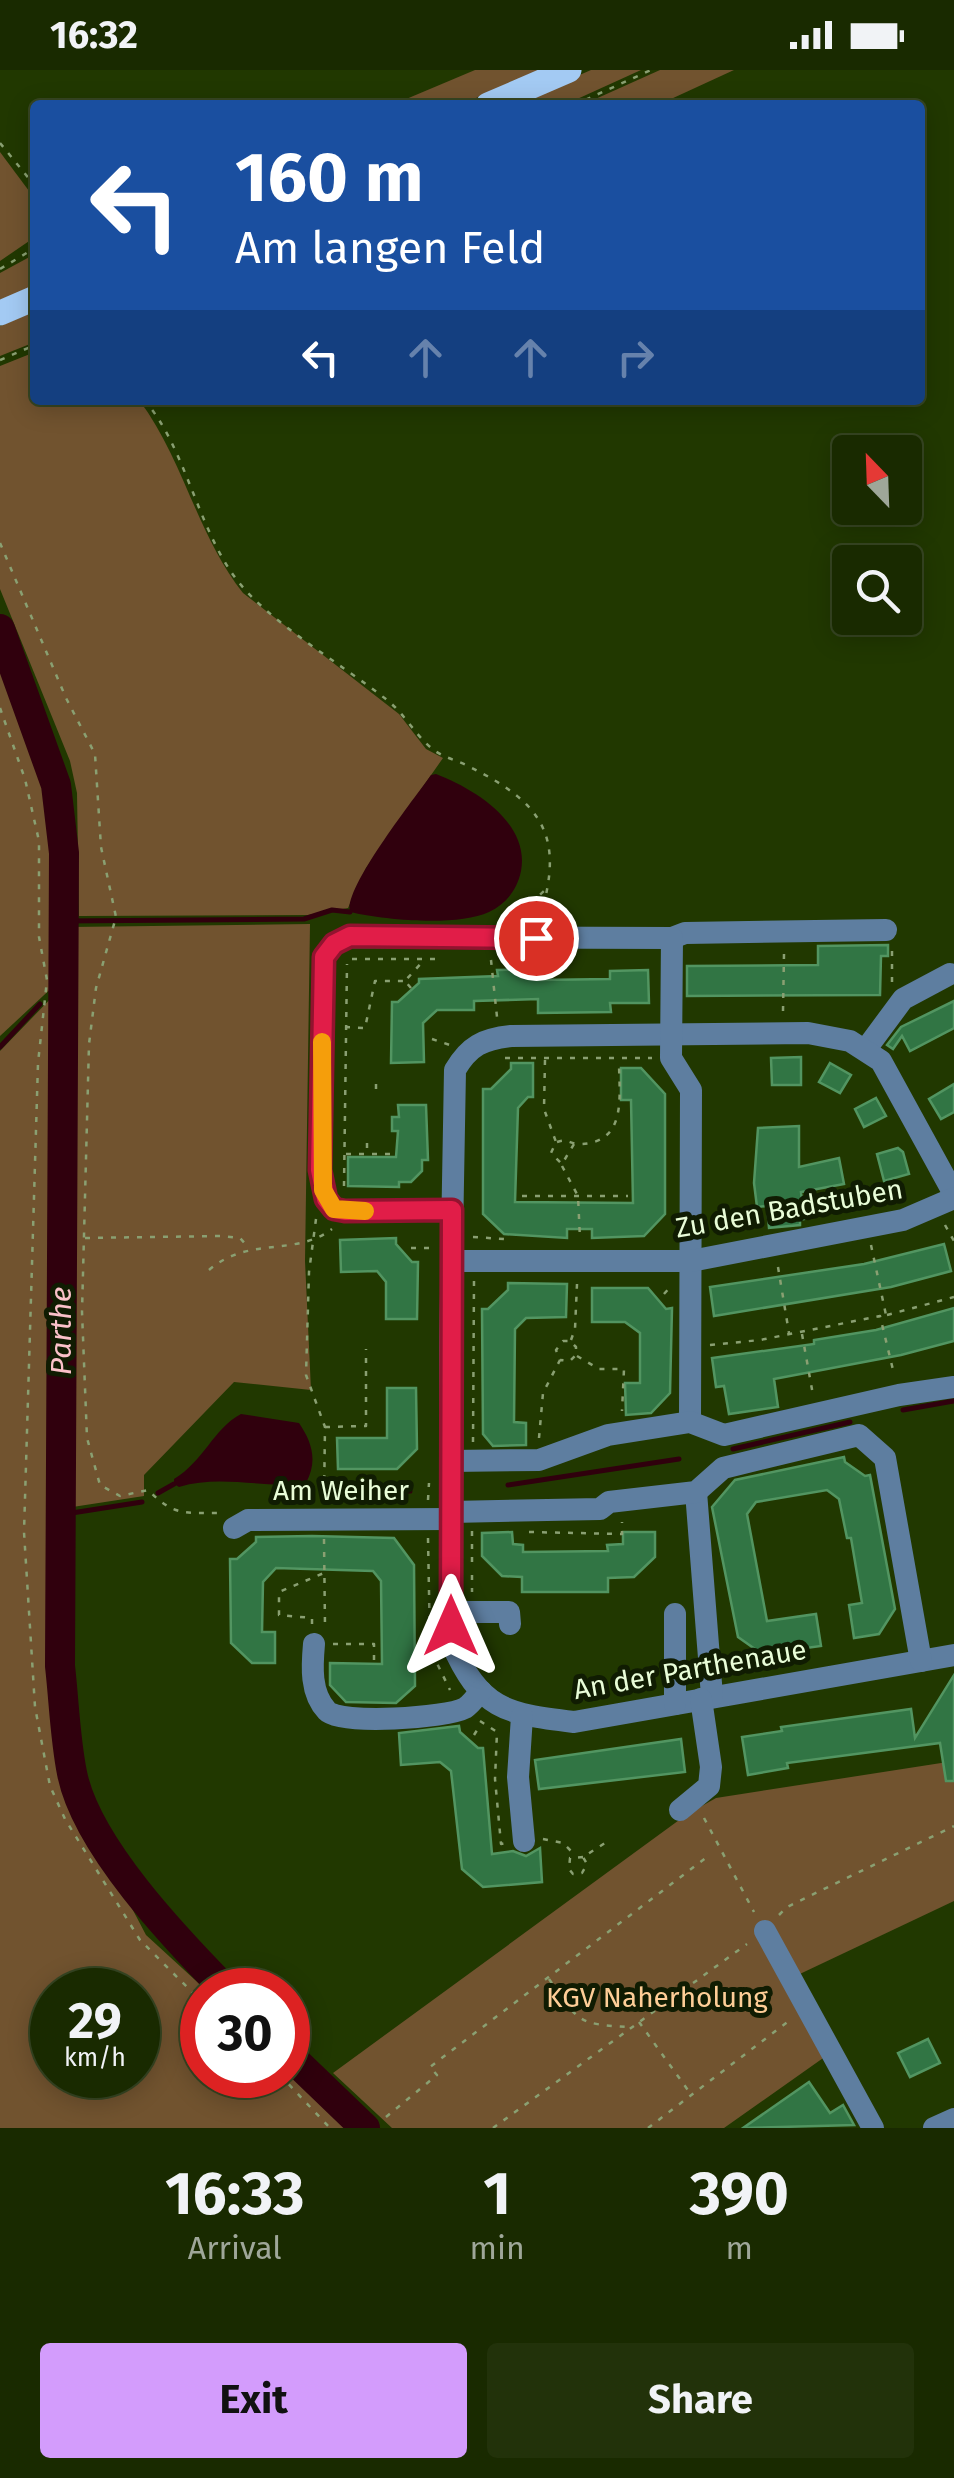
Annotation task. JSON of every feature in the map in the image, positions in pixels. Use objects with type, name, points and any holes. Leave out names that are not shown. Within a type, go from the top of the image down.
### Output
[{"type":"main road","points":[[500,100],[570,70]]},
{"type":"main road","points":[[0,314],[30,300]]},
{"type":"street","points":[[452,1210],[334,1209],[324,957],[334,944],[350,936],[537,934],[672,938],[685,933],[886,930]]},
{"type":"street","points":[[672,938],[671,1046],[692,1090],[690,1422]]},
{"type":"street","points":[[866,1049],[892,1009],[916,991],[950,974]]},
{"type":"street","points":[[498,1048],[671,1046],[783,1033],[834,1036],[866,1049],[890,1074],[946,1158],[954,1196]]},
{"type":"street","name":"An der Parthenaue","points":[[498,1048],[480,1042],[465,1052],[455,1070],[452,1210],[462,1460],[458,1514],[462,1612],[451,1642],[466,1678],[494,1703],[522,1716],[574,1722],[954,1655]]},
{"type":"street","name":"Zu den Badstuben","points":[[455,1259],[578,1251],[691,1260],[867,1229],[922,1214],[954,1196]]},
{"type":"street","points":[[462,1460],[539,1460],[608,1434],[690,1422],[724,1435],[954,1386]]},
{"type":"street","points":[[688,1701],[696,1492],[724,1468],[859,1435],[884,1458],[921,1661]]},
{"type":"street","name":"Am Weiher","points":[[240,1524],[600,1509],[609,1502],[696,1492]]},
{"type":"street","points":[[462,1612],[505,1618]]},
{"type":"street","points":[[674,1614],[688,1701]]},
{"type":"street","points":[[320,1644],[312,1671],[318,1699],[330,1715],[342,1719],[391,1719],[464,1708],[481,1691]]},
{"type":"street","points":[[664,1652],[688,1701]]},
{"type":"street","points":[[522,1716],[518,1777],[524,1842]]},
{"type":"street","points":[[765,1931],[874,2128]]},
{"type":"street","points":[[934,2128],[954,2120]]},
{"type":"path","points":[[585,100],[651,70]]},
{"type":"path","points":[[0,143],[30,180]]},
{"type":"path","points":[[0,269],[30,251]]},
{"type":"path","points":[[0,360],[30,348]]},
{"type":"path","points":[[148,405],[163,426],[233,575],[275,614],[390,702],[434,751],[481,773],[532,812],[546,831],[551,848],[537,934]]},
{"type":"path","points":[[0,543],[66,698],[96,754],[101,847],[116,917],[96,988],[89,1044],[84,1238],[86,1438],[100,1485],[120,1496],[148,1490],[162,1506],[176,1512],[220,1513],[240,1524]]},
{"type":"path","points":[[0,708],[25,778],[39,841],[39,937],[47,980],[38,1063],[24,1532],[34,1707],[50,1786],[66,1819],[140,1940],[180,1980]]},
{"type":"path","points":[[537,934],[528,912],[546,890]]},
{"type":"path","points":[[886,930],[892,947],[892,1009]]},
{"type":"path","points":[[783,1033],[784,932]]},
{"type":"path","points":[[490,958],[498,1048],[544,1058],[619,1059],[671,1046]]},
{"type":"path","points":[[346,1027],[365,1028],[375,981],[406,980],[425,959]]},
{"type":"path","points":[[320,1644],[325,1611],[325,1427],[306,1376],[309,1272],[316,1238],[316,1199],[333,1193],[344,1154],[348,961],[442,959]]},
{"type":"path","points":[[406,980],[411,988]]},
{"type":"path","points":[[451,1050],[456,1044]]},
{"type":"path","points":[[544,1058],[544,1110],[556,1142],[551,1153],[562,1164],[578,1196],[575,1329],[570,1342]]},
{"type":"path","points":[[562,1164],[574,1144],[606,1136],[620,1116],[619,1059]]},
{"type":"path","points":[[376,1082],[376,1089]]},
{"type":"path","points":[[556,1142],[566,1139],[574,1144]]},
{"type":"path","points":[[367,1143],[367,1154]]},
{"type":"path","points":[[344,1154],[390,1154]]},
{"type":"path","points":[[522,1196],[628,1196]]},
{"type":"path","points":[[474,1221],[474,1239],[509,1240]]},
{"type":"path","points":[[209,1270],[224,1257],[249,1248],[316,1238],[339,1224]]},
{"type":"path","points":[[867,1229],[886,1315]]},
{"type":"path","points":[[84,1238],[220,1236],[240,1238],[249,1248]]},
{"type":"path","points":[[774,1246],[790,1335]]},
{"type":"path","points":[[411,1248],[455,1259],[462,1460]]},
{"type":"path","points":[[689,1347],[790,1335],[954,1297]]},
{"type":"path","points":[[880,1316],[899,1395]]},
{"type":"path","points":[[802,1332],[816,1414]]},
{"type":"path","points":[[570,1342],[576,1347],[576,1356]]},
{"type":"path","points":[[539,1460],[540,1409],[549,1378],[560,1360],[557,1346],[570,1342]]},
{"type":"path","points":[[325,1427],[366,1426],[366,1349]]},
{"type":"path","points":[[560,1360],[567,1362],[576,1356]]},
{"type":"path","points":[[576,1356],[599,1369],[624,1370],[622,1414],[638,1430]]},
{"type":"path","points":[[458,1514],[462,1612]]},
{"type":"path","points":[[522,1536],[529,1534]]},
{"type":"path","points":[[554,1534],[554,1542]]},
{"type":"path","points":[[596,1534],[596,1544]]},
{"type":"path","points":[[324,1573],[279,1592],[280,1615],[312,1618],[325,1611]]},
{"type":"path","points":[[312,1618],[320,1644]]},
{"type":"path","points":[[320,1644],[374,1644],[374,1661]]},
{"type":"path","points":[[474,1735],[482,1723]]},
{"type":"path","points":[[698,1808],[765,1931]]},
{"type":"path","points":[[493,2128],[765,1931],[788,1906],[954,1826]]},
{"type":"path","points":[[563,1843],[583,1857],[605,1843]]},
{"type":"path","points":[[575,1855],[568,1863],[573,1874],[586,1869],[583,1857]]},
{"type":"path","points":[[386,2117],[437,2075],[430,2067],[707,1857]]},
{"type":"path","points":[[549,1980],[577,2019],[589,2025],[629,2028]]},
{"type":"path","points":[[648,2128],[800,2014]]},
{"type":"path","points":[[638,2021],[692,2095]]},
{"type":"path","points":[[302,2098],[330,2128]]},
{"type":"green space","points":[[475,70],[540,70],[471,100],[404,100]]},
{"type":"green space","points":[[591,70],[641,70],[575,100],[522,100]]},
{"type":"green space","points":[[660,70],[734,70],[669,100],[593,100]]},
{"type":"green space","points":[[0,152],[30,192],[30,240],[0,261]]},
{"type":"green space","points":[[30,257],[30,288],[0,300],[0,273]]},
{"type":"green space","points":[[30,313],[30,344],[0,356],[0,326]]},
{"type":"green space","points":[[30,354],[30,405],[142,405],[167,446],[214,547],[243,593],[399,714],[426,749],[443,758],[366,868],[348,908],[308,915],[79,916],[77,793],[70,761],[0,589],[0,366]]},
{"type":"green space","points":[[0,647],[52,790],[57,983],[0,1036]]},
{"type":"green space","points":[[310,924],[305,1261],[311,1390],[234,1382],[144,1475],[144,1496],[66,1508],[70,927]]},
{"type":"green space","points":[[58,991],[47,1560],[51,1676],[71,1784],[146,1935],[182,1968],[180,2098],[310,2098],[310,2091],[346,2128],[0,2128],[0,1051]]},
{"type":"green space","name":"KGV Naherholung","points":[[954,1761],[954,1901],[785,1981],[826,2056],[724,2128],[392,2128],[333,2073],[686,1815],[716,1798]]},
{"type":"shaded area","points":[[436,774],[482,799],[508,823],[522,854],[514,890],[501,905],[475,917],[440,921],[350,912],[357,884],[368,865],[431,775]]},
{"type":"shaded area","points":[[241,1414],[299,1423],[312,1452],[306,1483],[211,1482],[179,1487],[174,1484],[174,1479]]},
{"type":"building","points":[[888,945],[888,956],[881,956],[880,995],[687,996],[687,966],[818,965],[818,946]]},
{"type":"building","points":[[537,969],[538,980],[610,979],[610,971],[648,970],[649,1003],[610,1003],[611,1012],[538,1013],[538,999],[474,1001],[474,1010],[437,1010],[423,1023],[424,1062],[391,1063],[392,1002],[398,1002],[419,979],[498,976],[497,970]]},
{"type":"building","points":[[954,1001],[954,1028],[910,1051],[902,1036],[893,1049],[887,1045],[901,1027]]},
{"type":"building","points":[[801,1057],[801,1085],[772,1085],[771,1058]]},
{"type":"building","points":[[511,1063],[533,1063],[533,1097],[518,1108],[515,1202],[633,1203],[631,1100],[621,1100],[621,1068],[641,1068],[665,1094],[665,1214],[644,1236],[592,1238],[592,1229],[567,1229],[567,1238],[504,1234],[483,1214],[483,1089],[491,1089],[511,1069]]},
{"type":"building","points":[[830,1063],[851,1075],[840,1093],[819,1082]]},
{"type":"building","points":[[954,1084],[954,1112],[941,1119],[929,1099]]},
{"type":"building","points":[[876,1098],[886,1116],[864,1127],[855,1109]]},
{"type":"building","points":[[398,1105],[426,1105],[428,1160],[422,1160],[422,1171],[411,1182],[399,1182],[399,1187],[348,1186],[348,1157],[396,1157],[398,1131],[392,1131],[392,1117],[399,1117]]},
{"type":"building","points":[[799,1126],[799,1167],[839,1158],[844,1184],[801,1192],[804,1219],[800,1225],[769,1228],[767,1206],[757,1207],[754,1183],[758,1128]]},
{"type":"building","points":[[898,1148],[903,1152],[909,1174],[884,1181],[877,1154]]},
{"type":"building","points":[[396,1238],[396,1244],[412,1262],[418,1262],[417,1319],[386,1319],[386,1282],[377,1271],[341,1272],[340,1240]]},
{"type":"building","points":[[944,1244],[951,1271],[891,1287],[714,1316],[710,1287],[864,1264]]},
{"type":"building","points":[[508,1283],[567,1284],[566,1317],[526,1318],[515,1329],[514,1422],[526,1423],[526,1445],[493,1446],[483,1434],[482,1309],[488,1309],[508,1290]]},
{"type":"building","points":[[592,1288],[648,1288],[666,1309],[672,1308],[670,1393],[651,1413],[626,1415],[625,1383],[640,1383],[640,1333],[625,1322],[592,1322]]},
{"type":"building","points":[[954,1308],[954,1341],[774,1379],[778,1407],[729,1414],[724,1386],[716,1387],[712,1358],[814,1344],[814,1340],[876,1330]]},
{"type":"building","points":[[387,1388],[416,1388],[417,1449],[397,1469],[338,1469],[337,1438],[387,1438]]},
{"type":"building","points":[[844,1457],[845,1462],[865,1476],[870,1475],[895,1609],[879,1634],[854,1638],[849,1605],[862,1603],[851,1538],[847,1538],[839,1499],[827,1490],[756,1502],[747,1514],[767,1621],[816,1614],[821,1646],[762,1654],[738,1637],[712,1507],[735,1480]]},
{"type":"building","points":[[512,1532],[513,1544],[523,1545],[523,1552],[608,1551],[607,1545],[623,1544],[623,1532],[655,1532],[655,1557],[634,1577],[608,1578],[608,1592],[522,1592],[522,1577],[502,1576],[482,1556],[482,1533]]},
{"type":"building","points":[[256,1537],[394,1538],[414,1565],[415,1686],[396,1703],[346,1702],[330,1685],[330,1663],[382,1664],[381,1581],[373,1571],[276,1568],[263,1582],[262,1632],[275,1632],[275,1663],[252,1663],[231,1643],[230,1559],[237,1559],[256,1542]]},
{"type":"building","points":[[954,1675],[954,1781],[946,1781],[940,1743],[787,1763],[788,1768],[748,1775],[742,1737],[782,1731],[781,1727],[911,1709],[915,1738]]},
{"type":"building","points":[[459,1726],[460,1732],[483,1748],[492,1854],[513,1851],[526,1856],[540,1848],[542,1882],[483,1887],[462,1869],[451,1771],[440,1762],[401,1765],[399,1733]]},
{"type":"building","points":[[681,1739],[685,1772],[539,1789],[535,1760]]},
{"type":"building","points":[[928,2039],[940,2063],[910,2077],[898,2053]]},
{"type":"building","points":[[809,2082],[830,2113],[843,2105],[854,2125],[743,2128]]},
{"type":"waterway","name":"Parthe","points":[[0,629],[56,785],[64,853],[60,1666],[70,1760],[81,1801],[113,1860],[205,1968]]},
{"type":"waterway","points":[[63,921],[304,919],[332,910],[350,912]]},
{"type":"waterway","points":[[54,988],[63,980]]},
{"type":"waterway","points":[[0,1047],[40,1004]]},
{"type":"waterway","points":[[903,1410],[954,1401]]},
{"type":"waterway","points":[[733,1449],[850,1422]]},
{"type":"waterway","points":[[508,1485],[679,1459]]},
{"type":"waterway","points":[[158,1493],[174,1484]]},
{"type":"waterway","points":[[357,1493],[410,1491]]},
{"type":"waterway","points":[[59,1515],[142,1502]]},
{"type":"waterway","name":"Parthe","points":[[310,2075],[365,2128]]},
{"type":"slow traffic","points":[[322,1042],[323,1190],[334,1209],[365,1211]]},
{"type":"route","points":[[451,1626],[452,1210],[345,1211],[334,1209],[326,1199],[320,1170],[324,957],[334,944],[350,936],[536,938]]}]
